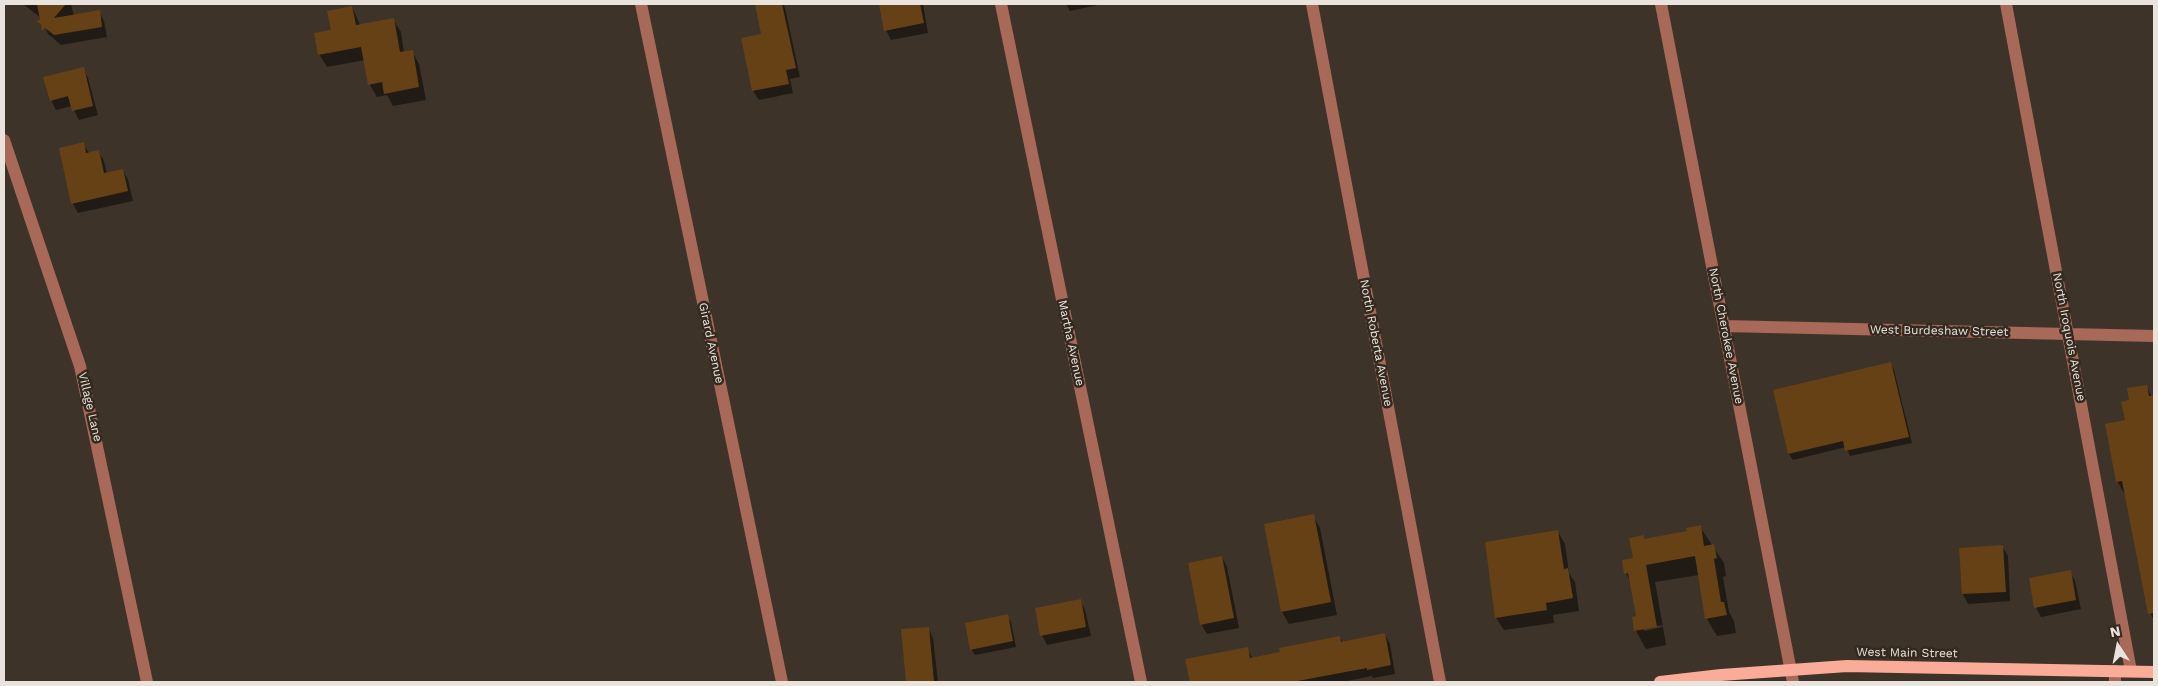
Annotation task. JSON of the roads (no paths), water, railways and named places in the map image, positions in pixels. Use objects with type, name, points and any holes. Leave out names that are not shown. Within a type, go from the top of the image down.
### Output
[{"type":"main road","name":"West Main Street","points":[[1660,682],[1790,669],[1846,666],[2115,676],[2130,671],[2154,672]]},
{"type":"street","name":"Girard Avenue","points":[[641,4],[782,682]]},
{"type":"street","name":"Martha Avenue","points":[[1001,4],[1141,682]]},
{"type":"street","name":"North Roberta Avenue","points":[[1312,4],[1440,682]]},
{"type":"street","name":"North Cherokee Avenue","points":[[1661,4],[1793,682]]},
{"type":"street","name":"North Iroquois Avenue","points":[[2006,4],[2130,671]]},
{"type":"street","name":"Village Lane","points":[[4,140],[80,366],[147,682]]},
{"type":"street","name":"West Burdeshaw Street","points":[[1724,326],[2154,336]]}]
